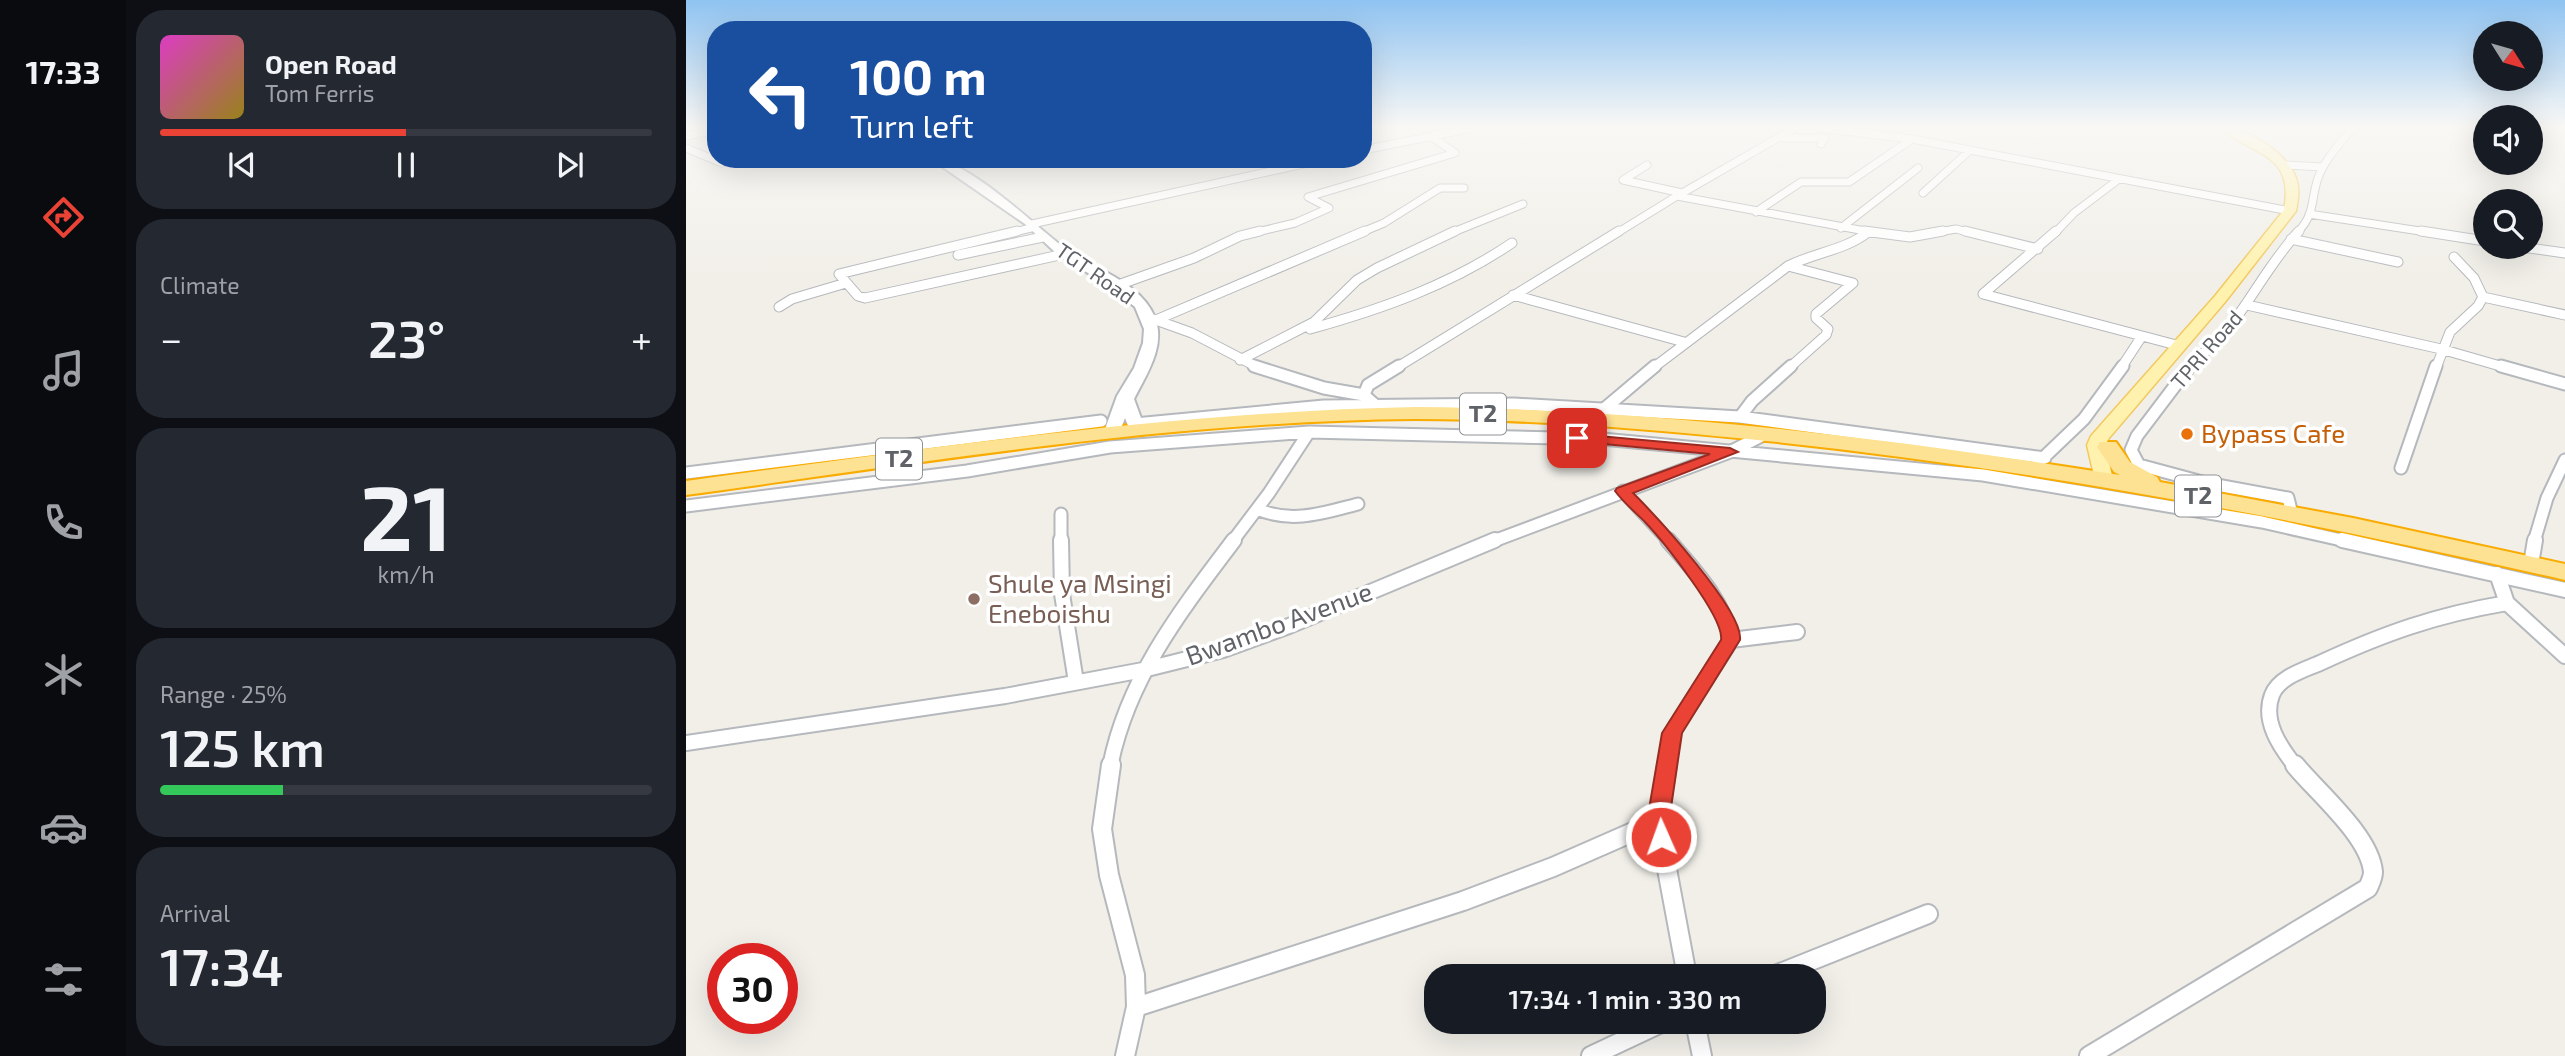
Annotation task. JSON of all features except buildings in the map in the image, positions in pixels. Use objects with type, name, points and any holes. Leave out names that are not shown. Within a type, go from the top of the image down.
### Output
[{"type":"highway","name":"T2","points":[[686,488],[1062,438],[1121,420],[1276,419],[1413,413],[1566,418],[1765,434],[2038,465],[2292,514],[2565,572]]},
{"type":"highway","points":[[2038,465],[2062,470],[2084,466],[2102,446],[2130,472],[2177,492]]},
{"type":"main road","points":[[2110,481],[2102,446],[2114,424],[2290,211],[2295,195],[2291,177]]},
{"type":"street","name":"TGT Road","points":[[966,177],[1037,229],[1064,254],[1118,285],[1153,319],[1150,345],[1144,364],[1121,420]]},
{"type":"street","points":[[1064,254],[865,298],[859,296],[846,283],[840,272],[1037,229],[1250,177]]},
{"type":"street","points":[[1118,285],[1194,258],[1240,236],[1295,223],[1329,208],[1308,197],[1374,177]]},
{"type":"street","points":[[1627,177],[1623,180],[1756,212],[1841,228],[1910,237],[1956,229],[2038,249]]},
{"type":"street","points":[[1364,395],[1368,385],[1710,177]]},
{"type":"street","points":[[1756,212],[1801,182],[1849,182],[1856,177]]},
{"type":"street","points":[[1841,228],[1906,177]]},
{"type":"street","points":[[1923,193],[1940,177]]},
{"type":"street","points":[[2109,177],[2290,211]]},
{"type":"street","name":"TPRI Road","points":[[2292,514],[2288,498],[2163,473],[2139,465],[2131,450],[2137,436],[2197,357],[2222,337],[2291,239],[2309,220],[2320,177]]},
{"type":"street","points":[[2119,179],[2074,213],[2038,249],[1983,295],[2180,346]]},
{"type":"street","points":[[1153,319],[1384,223],[1440,188],[1464,188]]},
{"type":"street","points":[[1300,331],[1326,312],[1357,280],[1367,274],[1455,230],[1523,204]]},
{"type":"street","points":[[2309,214],[2473,239]]},
{"type":"street","points":[[958,255],[1037,229]]},
{"type":"street","points":[[1604,409],[1684,342],[1788,266],[1809,255],[1858,240],[1868,232]]},
{"type":"street","points":[[2291,239],[2398,262]]},
{"type":"street","points":[[1240,360],[1300,331],[1401,300],[1480,265],[1512,243]]},
{"type":"street","points":[[2543,250],[2565,253]]},
{"type":"street","points":[[2454,257],[2474,278],[2483,297]]},
{"type":"street","points":[[1740,416],[1752,401],[1828,332],[1816,318],[1816,314],[1853,283],[1788,266]]},
{"type":"street","points":[[779,307],[785,301],[846,283]]},
{"type":"street","points":[[786,288],[801,296]]},
{"type":"street","points":[[1513,295],[1684,342]]},
{"type":"street","points":[[2483,297],[2565,315]]},
{"type":"street","points":[[2402,468],[2441,349],[2450,332],[2478,306],[2483,297]]},
{"type":"street","points":[[2247,305],[2441,349],[2565,384]]},
{"type":"street","points":[[1153,319],[1192,333],[1240,360],[1324,388],[1364,395],[1374,404]]},
{"type":"street","points":[[686,473],[1121,420],[1374,404],[1514,404],[1740,416],[2038,465],[2086,416],[2115,379],[2142,336]]},
{"type":"street","points":[[1125,1056],[1136,1007],[1135,975],[1109,875],[1102,829],[1113,752],[1143,670],[1175,618],[1223,550],[1257,509],[1309,432]]},
{"type":"street","points":[[686,506],[967,471],[1110,447],[1309,432],[1602,439],[1983,475],[2108,494],[2262,522],[2565,590]]},
{"type":"street","name":"Bwambo Avenue","points":[[686,743],[968,702],[1143,670],[1223,650],[1289,626],[1529,526],[1730,452],[1765,434]]},
{"type":"street","points":[[2531,564],[2535,533],[2544,504],[2565,460]]},
{"type":"street","points":[[1623,491],[1652,520],[1716,603],[1728,622],[1731,640],[1672,733],[1658,821],[1685,964]]},
{"type":"street","points":[[1257,509],[1272,517],[1286,519],[1358,504]]},
{"type":"street","points":[[1061,514],[1062,594],[1076,682]]},
{"type":"street","points":[[2497,574],[2507,603],[2565,656]]},
{"type":"street","points":[[2089,1056],[2368,888],[2373,874],[2369,857],[2348,825],[2287,755],[2270,724],[2267,710],[2272,693],[2284,682],[2364,639],[2410,622],[2507,603]]},
{"type":"street","points":[[1731,640],[1797,632]]},
{"type":"street","points":[[1136,1007],[1463,901],[1553,867],[1658,821]]},
{"type":"street","points":[[1803,964],[1927,914]]},
{"type":"street","points":[[1591,1056],[1638,1034]]},
{"type":"street","points":[[1697,1034],[1702,1056]]},
{"type":"place","name":"Bypass Cafe","points":[[2187,434]]},
{"type":"place","name":"Shule ya Msingi Eneboishu","points":[[974,599]]},
{"type":"route","points":[[1577,438],[1730,452],[1623,491],[1652,520],[1688,565],[1716,603],[1732,633],[1731,640],[1672,733],[1658,821],[1661,837]]}]
